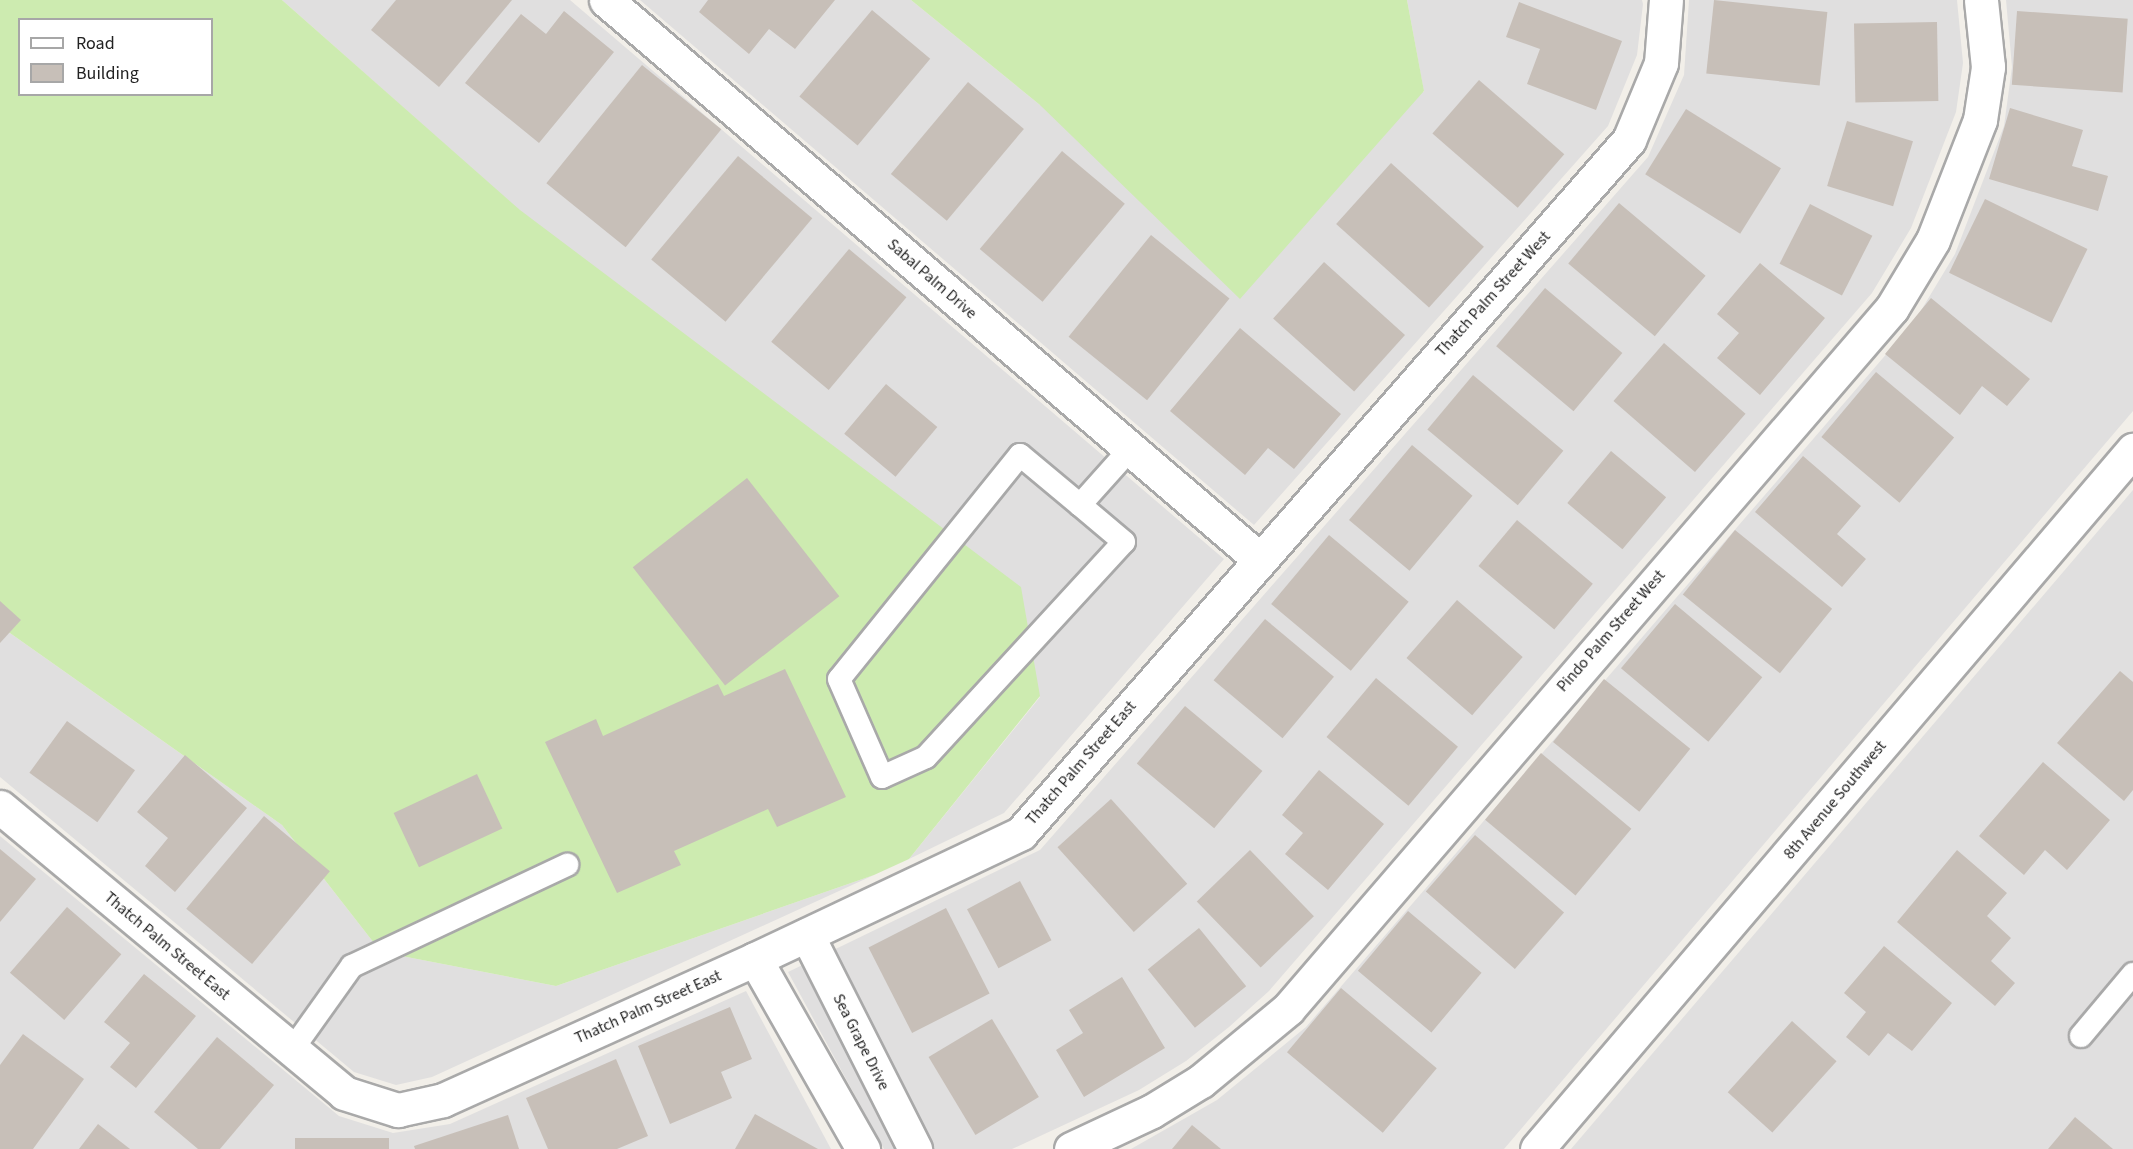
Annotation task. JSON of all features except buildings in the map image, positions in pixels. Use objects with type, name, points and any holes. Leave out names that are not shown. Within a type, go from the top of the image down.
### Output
[{"type":"street","name":"Sabal Palm Drive","points":[[606,0],[1258,558]]},
{"type":"street","name":"Thatch Palm Street West","points":[[1258,558],[1629,140],[1661,63],[1666,0]]},
{"type":"street","name":"Pindo Palm Street West","points":[[1071,1149],[1152,1111],[1201,1081],[1288,1009],[1892,308],[1933,240],[1980,120],[1988,67],[1981,0]]},
{"type":"street","name":"8th Avenue Southwest","points":[[1537,1149],[2133,450]]},
{"type":"street","name":"Thatch Palm Street East","points":[[0,807],[344,1093],[398,1110],[443,1100],[807,935],[1021,833],[1258,558]]},
{"type":"street","name":"Sea Grape Drive","points":[[807,935],[915,1149]]},
{"type":"street","points":[[755,959],[863,1149]]},
{"type":"lane","points":[[1080,505],[1130,449]]},
{"type":"lane","points":[[1020,455],[1080,505],[1124,542],[926,757],[882,777],[839,679],[1020,455]]},
{"type":"lane","points":[[292,1050],[352,966],[567,865]]},
{"type":"lane","points":[[2081,1036],[2133,974]]},
{"type":"shaded area","points":[[282,0],[570,0],[1224,559],[1004,813],[909,859],[1040,697],[519,210]]},
{"type":"shaded area","points":[[640,0],[911,0],[1040,105],[1424,92],[1407,0],[1642,0],[1643,4],[1637,55],[1608,126],[1254,525]]},
{"type":"shaded area","points":[[1689,0],[1957,0],[1963,63],[1956,112],[1911,228],[1872,293],[1269,991],[1229,1027],[1186,1061],[1139,1090],[1012,1149],[884,1149],[788,972],[1040,850],[1648,157],[1684,75]]},
{"type":"shaded area","points":[[2006,0],[2133,0],[2133,411],[1504,1149],[1131,1149],[1217,1100],[1306,1027],[1914,322],[1955,254],[2004,126],[2012,67]]},
{"type":"shaded area","points":[[2133,490],[2133,1149],[1571,1149]]},
{"type":"shaded area","points":[[0,626],[282,825],[381,952],[556,986],[874,875],[432,1077],[396,1085],[354,1072],[0,777]]},
{"type":"shaded area","points":[[0,836],[339,1116],[393,1133],[450,1124],[746,991],[831,1149],[0,1149]]},
{"type":"green space","points":[[0,0],[282,0],[520,210],[1021,587],[1040,696],[909,859],[874,875],[556,986],[381,952],[282,825],[0,626]]},
{"type":"green space","points":[[911,0],[1407,0],[1424,91],[1240,299],[1040,105]]}]
